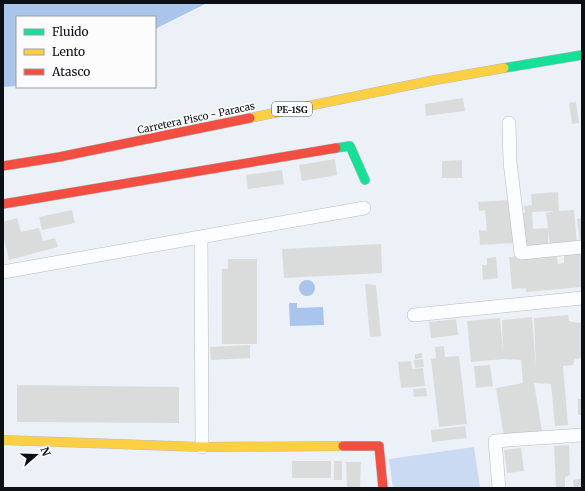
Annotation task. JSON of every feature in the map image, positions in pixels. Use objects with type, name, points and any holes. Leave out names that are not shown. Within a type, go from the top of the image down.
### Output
[{"type":"street","name":"Carretera Pisco - Paracas","points":[[3,166],[58,157],[430,81],[582,55]]},
{"type":"street","points":[[509,123],[510,162],[521,252],[582,248]]},
{"type":"street","points":[[3,204],[350,146],[365,180]]},
{"type":"street","points":[[3,272],[364,208]]},
{"type":"street","points":[[201,237],[202,447]]},
{"type":"street","points":[[414,315],[582,298]]},
{"type":"street","points":[[498,488],[495,441],[582,435]]},
{"type":"street","points":[[3,440],[202,447],[379,446],[382,488]]},
{"type":"shaded area","points":[[3,3],[207,3],[156,28],[156,16],[16,16],[16,86],[3,87]]},
{"type":"shaded area","points":[[307,280],[313,282],[315,288],[313,294],[307,296],[301,294],[299,288],[301,282]]},
{"type":"shaded area","points":[[289,303],[297,303],[297,308],[323,307],[324,325],[290,326]]},
{"type":"shaded area","points":[[474,447],[480,488],[393,488],[389,459]]},
{"type":"building","points":[[463,98],[465,111],[426,116],[425,104]]},
{"type":"building","points":[[576,102],[579,123],[572,124],[569,103]]},
{"type":"building","points":[[335,159],[337,175],[302,181],[299,165]]},
{"type":"building","points":[[462,160],[462,178],[442,178],[442,161]]},
{"type":"building","points":[[282,170],[284,184],[248,189],[246,175]]},
{"type":"building","points":[[558,192],[559,211],[574,210],[577,244],[550,246],[548,230],[548,246],[521,247],[518,213],[525,213],[524,206],[532,205],[531,194]],"holes":[[[554,211],[546,213],[548,228],[533,229],[532,212]]]},
{"type":"building","points":[[512,200],[515,243],[480,245],[479,230],[487,231],[485,210],[479,211],[478,202]]},
{"type":"building","points":[[72,210],[75,223],[42,230],[39,217]]},
{"type":"building","points":[[17,218],[21,232],[39,228],[43,241],[55,238],[58,247],[9,260],[3,235],[3,222]]},
{"type":"building","points":[[582,218],[582,242],[580,242],[577,219]]},
{"type":"building","points":[[381,244],[382,273],[284,278],[282,249]]},
{"type":"building","points":[[582,251],[582,287],[526,292],[526,288],[512,289],[509,257],[556,253],[558,264],[564,263],[564,252]]},
{"type":"building","points":[[496,257],[498,278],[483,280],[482,265],[487,265],[487,258]]},
{"type":"building","points":[[228,259],[257,259],[257,344],[222,344],[222,269],[228,269]]},
{"type":"building","points":[[365,284],[376,285],[381,336],[370,337]]},
{"type":"building","points":[[568,315],[569,321],[579,323],[582,322],[582,358],[575,359],[573,365],[563,366],[568,425],[555,426],[551,384],[534,383],[542,431],[504,437],[496,388],[523,383],[521,360],[503,359],[471,362],[467,321],[500,318],[503,352],[502,320],[532,317],[536,369],[534,318]]},
{"type":"building","points":[[456,319],[458,335],[431,338],[429,322]]},
{"type":"building","points":[[250,345],[250,358],[211,360],[210,347]]},
{"type":"building","points":[[444,346],[445,357],[459,356],[467,424],[439,427],[431,359],[436,358],[435,347]]},
{"type":"building","points":[[422,353],[422,358],[415,359],[415,354]]},
{"type":"building","points":[[423,359],[424,367],[415,368],[414,360]]},
{"type":"building","points":[[411,361],[412,369],[423,368],[425,386],[401,388],[398,362]]},
{"type":"building","points":[[490,365],[493,386],[476,388],[474,366]]},
{"type":"building","points":[[17,385],[179,387],[179,423],[17,422]]},
{"type":"building","points":[[426,388],[427,396],[414,397],[413,389]]},
{"type":"building","points":[[578,399],[582,399],[582,415],[578,415]]},
{"type":"building","points":[[465,426],[467,438],[432,442],[431,430]]},
{"type":"building","points":[[569,445],[570,475],[565,477],[565,488],[556,488],[554,446]]},
{"type":"building","points":[[521,448],[524,471],[507,473],[504,450]]},
{"type":"building","points":[[292,461],[331,461],[331,478],[292,478]]},
{"type":"building","points":[[334,461],[342,461],[342,480],[334,480]]},
{"type":"building","points":[[346,462],[361,462],[360,488],[347,488]]},
{"type":"building","points":[[582,478],[582,488],[574,488],[573,480]]},
{"type":"traffic: fast","points":[[504,68],[582,55]]},
{"type":"traffic: fast","points":[[336,148],[350,146],[365,180]]},
{"type":"traffic: slow","points":[[250,118],[430,81],[504,68]]},
{"type":"traffic: slow","points":[[3,440],[202,447],[343,446]]},
{"type":"traffic: jam","points":[[3,166],[59,157],[250,118]]},
{"type":"traffic: jam","points":[[3,204],[336,148]]},
{"type":"traffic: jam","points":[[343,446],[379,446],[383,488]]}]
